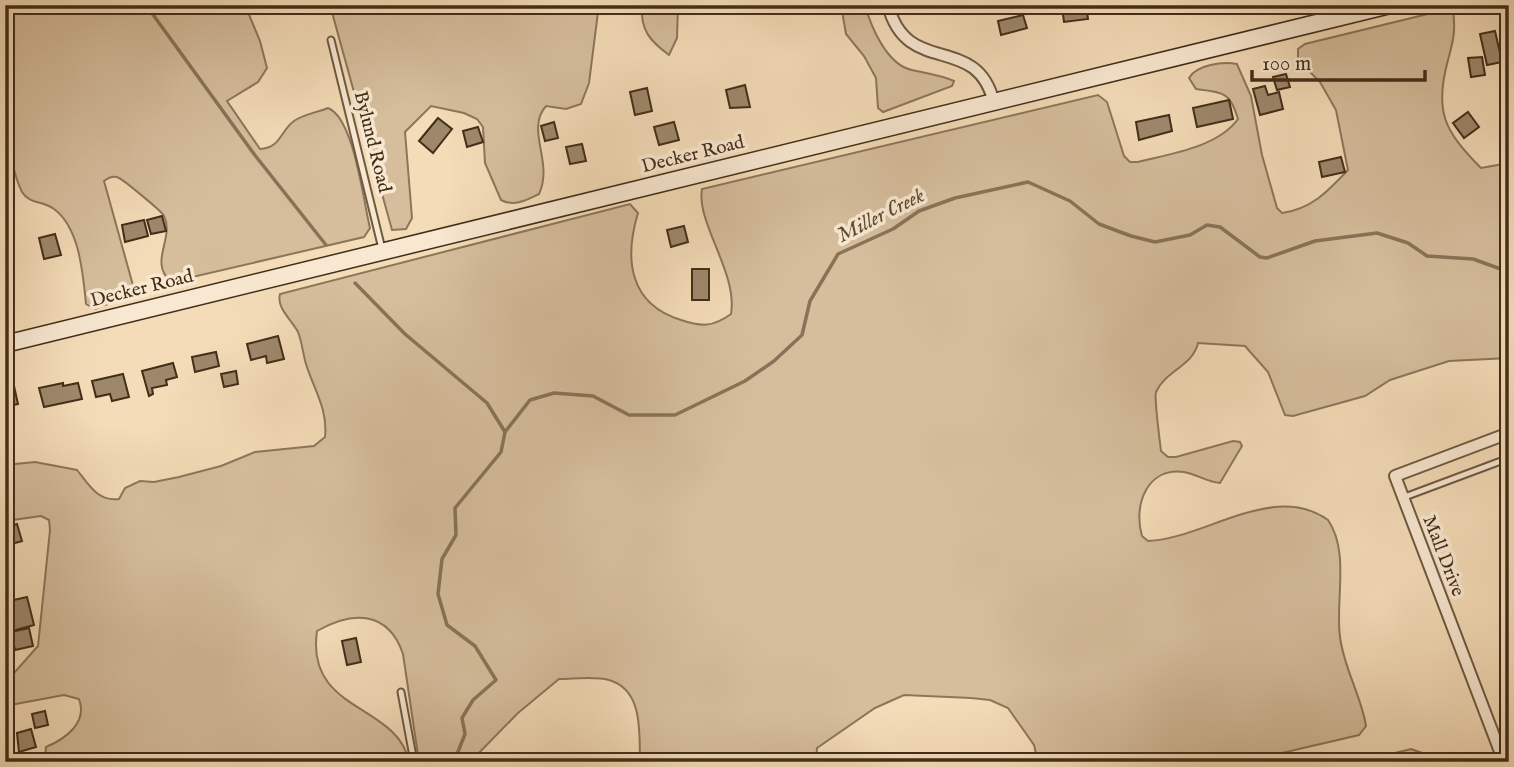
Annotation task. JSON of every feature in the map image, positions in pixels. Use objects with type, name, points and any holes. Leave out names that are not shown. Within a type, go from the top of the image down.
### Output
[{"type":"street","points":[[888,5],[897,30],[915,47],[962,61],[982,73],[988,80],[994,103]]},
{"type":"street","name":"Decker Road","points":[[5,344],[1390,5]]},
{"type":"street","name":"Mall Drive","points":[[1504,762],[1395,476],[1509,433]]},
{"type":"lane","name":"Bylund Road","points":[[331,40],[383,252]]},
{"type":"lane","points":[[1402,498],[1509,458]]},
{"type":"lane","points":[[401,692],[414,762]]},
{"type":"shaded area","points":[[5,5],[245,5],[260,41],[267,68],[258,82],[227,101],[260,149],[272,146],[289,125],[301,117],[328,108],[337,115],[351,143],[370,228],[364,237],[171,282],[162,266],[167,224],[164,216],[122,180],[111,177],[104,181],[134,289],[132,295],[95,309],[86,304],[79,253],[70,228],[54,209],[25,196],[15,173],[5,101]]},
{"type":"shaded area","points":[[330,5],[603,5],[598,12],[589,83],[581,104],[566,109],[546,106],[540,115],[538,125],[543,182],[539,194],[516,203],[501,200],[485,163],[483,127],[477,119],[464,113],[431,106],[405,132],[412,218],[406,229],[392,230]]},
{"type":"shaded area","points":[[642,5],[678,5],[677,38],[669,55],[656,45],[648,34],[643,21]]},
{"type":"shaded area","points":[[841,5],[865,5],[881,44],[895,61],[903,67],[954,81],[952,86],[883,112],[878,108],[876,78],[864,56],[846,34]]},
{"type":"shaded area","points":[[1444,10],[1453,11],[1454,24],[1442,93],[1445,119],[1458,143],[1481,168],[1509,163],[1509,358],[1449,361],[1390,380],[1365,396],[1293,416],[1285,415],[1268,372],[1245,346],[1198,343],[1191,357],[1160,385],[1156,392],[1161,451],[1168,457],[1176,457],[1233,441],[1240,442],[1242,446],[1220,483],[1193,474],[1171,472],[1152,482],[1146,490],[1140,512],[1142,536],[1148,541],[1170,538],[1262,509],[1285,507],[1307,510],[1328,520],[1335,533],[1340,562],[1339,623],[1342,649],[1366,726],[1359,735],[1243,762],[1038,762],[1034,745],[1008,708],[990,700],[904,695],[875,708],[817,748],[816,762],[640,762],[637,714],[628,693],[609,680],[584,678],[559,679],[518,713],[470,762],[419,762],[403,654],[388,629],[367,618],[343,620],[317,631],[317,658],[325,678],[338,693],[388,728],[401,743],[409,762],[138,762],[128,756],[65,761],[45,757],[46,747],[67,735],[78,723],[81,708],[79,699],[64,695],[5,706],[5,676],[15,672],[38,646],[50,530],[49,520],[41,516],[5,521],[5,465],[35,462],[77,470],[100,495],[119,499],[125,488],[140,481],[154,482],[179,477],[221,466],[255,452],[314,446],[325,437],[322,408],[306,364],[301,340],[282,309],[280,294],[630,204],[638,213],[632,263],[641,291],[650,303],[664,313],[695,324],[713,323],[731,314],[732,298],[729,282],[705,217],[702,189],[1098,95],[1107,102],[1124,156],[1130,162],[1164,156],[1206,143],[1229,129],[1238,119],[1228,98],[1219,93],[1196,89],[1189,78],[1204,67],[1225,63],[1237,64],[1251,96],[1262,155],[1277,208],[1282,213],[1293,211],[1319,198],[1348,170],[1336,110],[1320,82],[1298,60],[1298,49],[1305,44]]},
{"type":"shaded area","points":[[1411,749],[1447,762],[1358,762]]},
{"type":"building","points":[[1086,5],[1088,19],[1064,22],[1062,7]]},
{"type":"building","points":[[1023,15],[1027,28],[1001,35],[998,21]]},
{"type":"building","points":[[1495,31],[1502,62],[1487,65],[1480,34]]},
{"type":"building","points":[[1482,57],[1485,75],[1471,77],[1468,58]]},
{"type":"building","points":[[1286,74],[1290,87],[1277,90],[1273,77]]},
{"type":"building","points":[[745,85],[750,107],[730,108],[726,90]]},
{"type":"building","points":[[1265,86],[1268,95],[1279,92],[1283,109],[1260,115],[1253,89]]},
{"type":"building","points":[[647,88],[652,111],[635,115],[630,92]]},
{"type":"building","points":[[1229,100],[1233,119],[1197,127],[1193,108]]},
{"type":"building","points":[[1468,112],[1479,127],[1464,138],[1453,123]]},
{"type":"building","points":[[1169,115],[1172,131],[1139,140],[1136,122]]},
{"type":"building","points":[[438,118],[452,129],[433,153],[419,141]]},
{"type":"building","points":[[554,122],[558,138],[545,141],[541,126]]},
{"type":"building","points":[[674,122],[679,140],[659,145],[654,127]]},
{"type":"building","points":[[478,127],[483,142],[467,147],[463,131]]},
{"type":"building","points":[[582,144],[586,161],[570,164],[566,147]]},
{"type":"building","points":[[1341,157],[1345,172],[1322,177],[1319,162]]},
{"type":"building","points":[[162,216],[166,231],[151,234],[147,220]]},
{"type":"building","points":[[144,220],[148,236],[125,242],[122,225]]},
{"type":"building","points":[[684,226],[688,242],[671,247],[667,230]]},
{"type":"building","points":[[55,234],[61,255],[44,259],[39,238]]},
{"type":"building","points":[[692,269],[709,269],[709,300],[692,300]]},
{"type":"building","points":[[278,336],[284,359],[267,363],[266,356],[251,360],[247,344]]},
{"type":"building","points":[[216,352],[219,366],[195,372],[192,357]]},
{"type":"building","points":[[173,363],[177,377],[166,380],[167,385],[152,388],[153,394],[149,396],[142,371]]},
{"type":"building","points":[[236,371],[238,384],[224,387],[221,374]]},
{"type":"building","points":[[123,374],[129,397],[112,401],[110,394],[96,397],[92,381]]},
{"type":"building","points":[[63,383],[63,386],[78,383],[82,399],[44,407],[39,388]]},
{"type":"building","points":[[14,386],[18,404],[5,407],[5,388]]},
{"type":"building","points":[[17,524],[22,541],[5,546],[5,528]]},
{"type":"building","points":[[27,597],[34,625],[12,631],[5,602]]},
{"type":"building","points":[[29,628],[33,646],[15,650],[11,632]]},
{"type":"building","points":[[356,638],[361,662],[347,665],[342,641]]},
{"type":"building","points":[[10,651],[14,670],[5,673],[5,652]]},
{"type":"building","points":[[45,711],[48,725],[35,728],[32,714]]},
{"type":"building","points":[[31,729],[36,747],[19,752],[17,733]]},
{"type":"waterway","points":[[146,5],[254,154],[326,245]]},
{"type":"waterway","name":"Miller Creek","points":[[454,762],[465,734],[462,718],[473,700],[496,680],[475,646],[447,625],[438,594],[442,559],[456,535],[455,508],[501,452],[505,432],[530,400],[554,393],[593,396],[629,415],[675,415],[745,381],[774,361],[802,335],[810,301],[838,254],[893,229],[919,211],[955,198],[1028,182],[1070,201],[1099,224],[1155,242],[1190,235],[1207,225],[1220,227],[1260,257],[1267,258],[1315,241],[1377,233],[1408,243],[1427,256],[1473,259],[1509,272]]},
{"type":"waterway","points":[[355,283],[405,334],[487,403],[505,432]]}]
